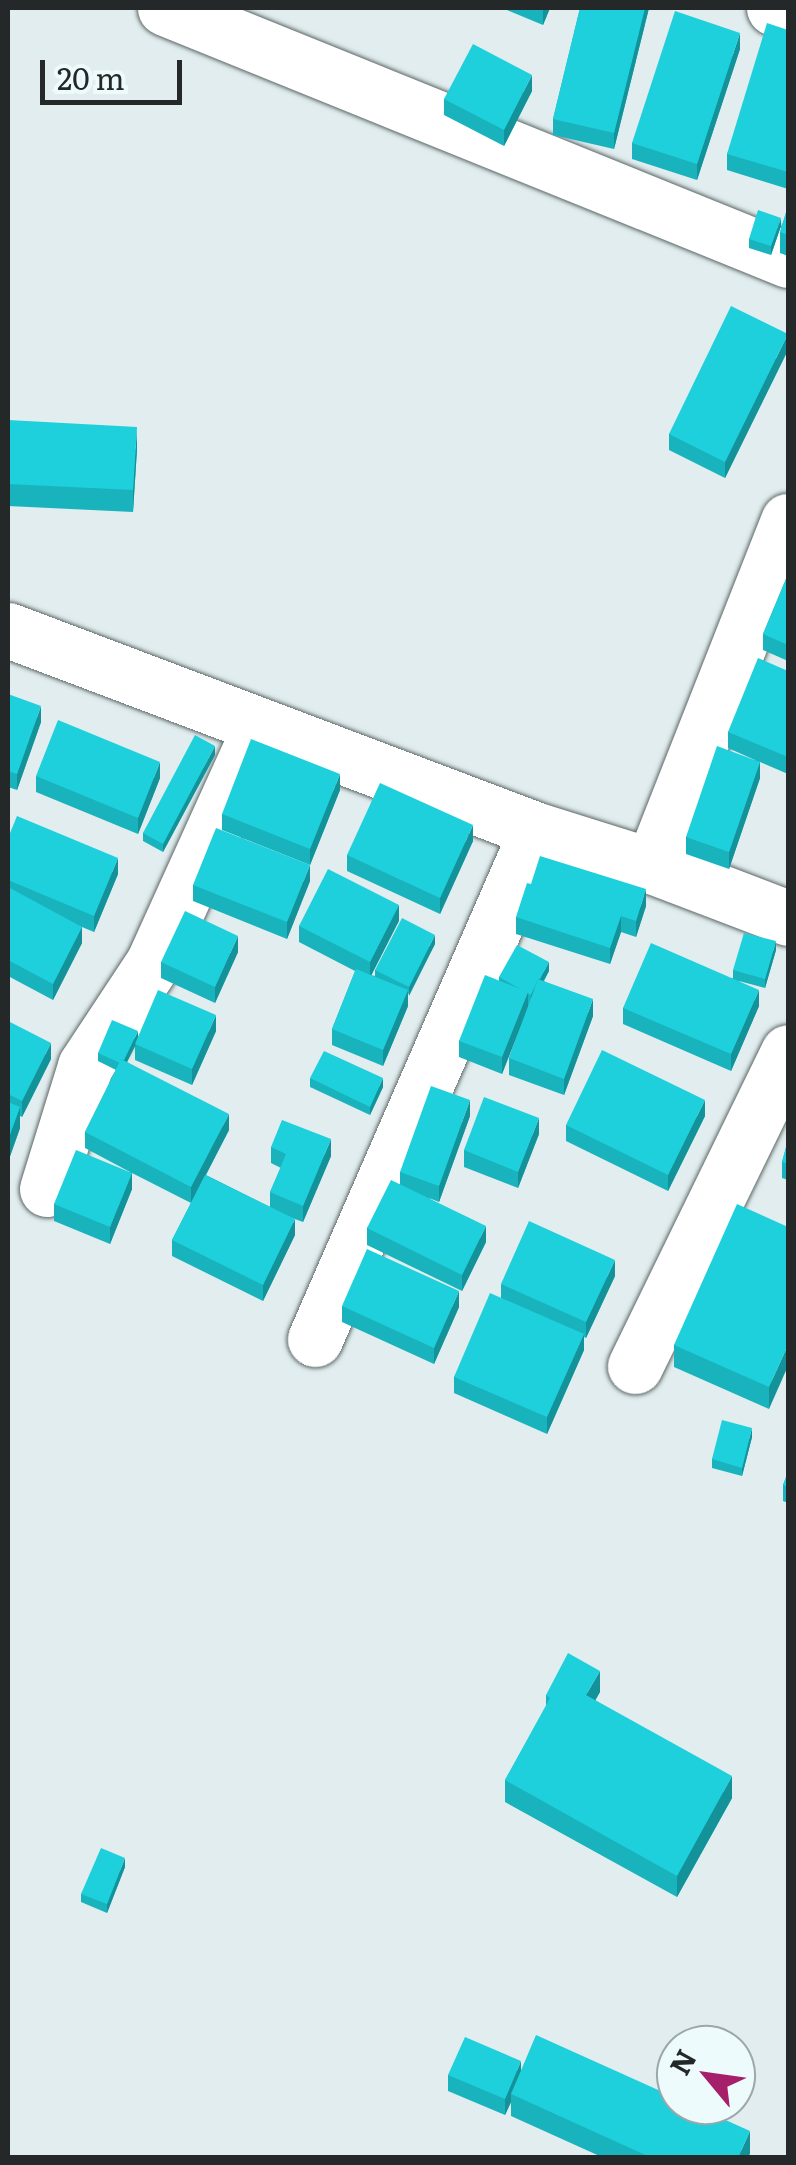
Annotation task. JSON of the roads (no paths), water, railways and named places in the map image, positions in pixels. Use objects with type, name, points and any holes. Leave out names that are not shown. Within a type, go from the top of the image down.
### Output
[{"type":"street","points":[[164,8],[788,260]]},
{"type":"street","points":[[774,8],[788,13]]},
{"type":"street","points":[[652,866],[788,521]]},
{"type":"street","points":[[8,630],[537,830],[652,866],[788,918]]},
{"type":"street","points":[[47,1189],[85,1066],[153,963],[260,727]]},
{"type":"street","points":[[315,1339],[537,830]]},
{"type":"street","points":[[635,1366],[788,1052]]}]
